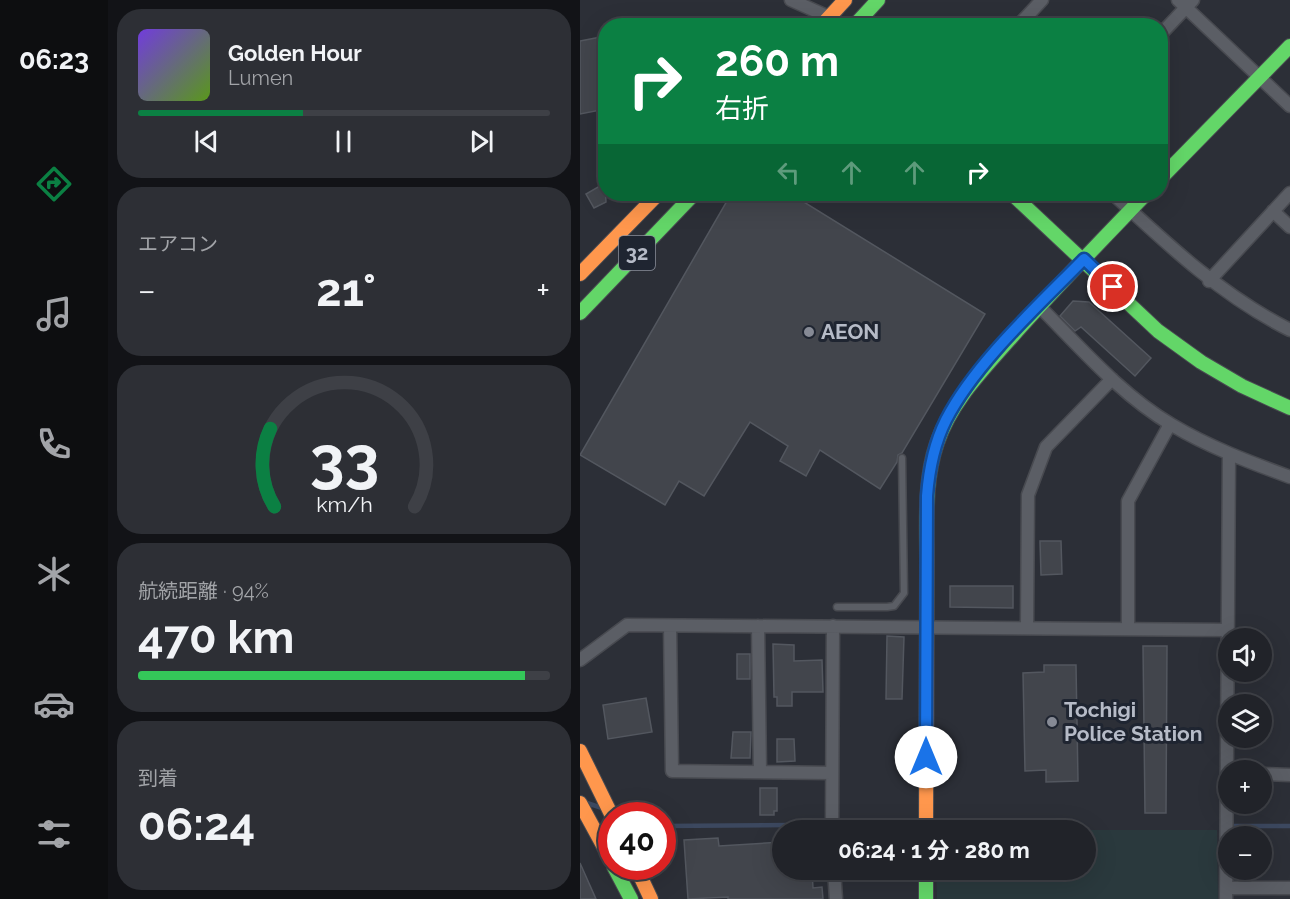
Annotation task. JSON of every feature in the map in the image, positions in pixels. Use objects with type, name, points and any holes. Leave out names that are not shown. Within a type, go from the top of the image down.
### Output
[{"type":"street","points":[[791,0],[823,18]]},
{"type":"street","points":[[833,18],[845,0]]},
{"type":"street","points":[[861,18],[878,0]]},
{"type":"street","points":[[1025,18],[1042,0]]},
{"type":"street","points":[[1168,25],[1186,3],[1290,106]]},
{"type":"street","points":[[1168,171],[1290,46]]},
{"type":"street","points":[[1209,281],[1290,193]]},
{"type":"street","name":"32","points":[[580,274],[651,201]]},
{"type":"street","name":"32","points":[[580,313],[687,201]]},
{"type":"street","points":[[1020,201],[1158,331],[1201,362],[1242,386],[1290,408]]},
{"type":"street","points":[[1120,201],[1209,281],[1263,316],[1290,330]]},
{"type":"street","points":[[926,820],[927,496],[936,446],[946,420],[966,390],[1039,306],[1139,201]]},
{"type":"street","points":[[1273,211],[1290,227]]},
{"type":"street","points":[[1039,306],[1112,379],[1170,424],[1228,454],[1290,477]]},
{"type":"street","points":[[1027,627],[1028,495],[1046,447],[1112,379]]},
{"type":"street","points":[[1128,628],[1128,501],[1170,424]]},
{"type":"street","points":[[1228,454],[1228,628]]},
{"type":"street","points":[[580,660],[627,625],[1218,630]]},
{"type":"street","points":[[670,626],[672,771],[832,773]]},
{"type":"street","points":[[758,626],[760,772]]},
{"type":"street","points":[[832,820],[833,626]]},
{"type":"street","points":[[1227,760],[1228,682]]},
{"type":"street","points":[[580,751],[586,777],[603,802]]},
{"type":"street","points":[[1272,774],[1290,775]]},
{"type":"street","points":[[580,803],[598,836]]},
{"type":"street","points":[[1227,814],[1226,894],[1290,888]]},
{"type":"street","points":[[621,880],[631,899]]},
{"type":"street","points":[[642,880],[651,899]]},
{"type":"street","points":[[835,880],[836,899]]},
{"type":"street","points":[[926,880],[926,899]]},
{"type":"lane","points":[[837,607],[894,606],[904,593],[902,458]]},
{"type":"shaded area","points":[[1096,830],[1217,830],[1218,899],[937,899],[936,880],[1096,880]]},
{"type":"building","points":[[598,38],[598,111],[580,114],[580,41]]},
{"type":"building","points":[[598,187],[598,201],[606,202],[594,208],[586,194]]},
{"type":"building","points":[[727,201],[802,201],[985,314],[902,453],[898,455],[897,462],[880,489],[820,450],[806,476],[780,461],[788,446],[750,422],[704,496],[679,481],[665,505],[580,455]]},
{"type":"building","points":[[1073,301],[1089,302],[1151,358],[1135,376],[1081,327],[1075,331],[1060,316]]},
{"type":"building","points":[[1040,541],[1061,541],[1062,574],[1041,575]]},
{"type":"building","points":[[950,586],[1013,586],[1013,608],[950,607]]},
{"type":"building","points":[[887,636],[904,637],[902,699],[886,699]]},
{"type":"building","points":[[773,644],[794,645],[794,661],[822,660],[823,692],[792,692],[792,706],[777,706],[777,697],[774,697]]},
{"type":"building","points":[[1143,646],[1167,646],[1166,813],[1145,813]]},
{"type":"building","points":[[737,654],[750,654],[750,679],[737,679]]},
{"type":"building","points":[[1044,665],[1076,665],[1078,781],[1046,782],[1046,770],[1025,771],[1023,673],[1044,672]]},
{"type":"building","points":[[646,698],[652,732],[608,739],[603,705]]},
{"type":"building","points":[[733,732],[751,732],[750,758],[731,758]]},
{"type":"building","points":[[777,739],[794,739],[795,761],[777,762]]},
{"type":"building","points":[[760,788],[777,788],[777,811],[774,811],[774,815],[760,815]]},
{"type":"building","points":[[718,838],[719,846],[772,843],[772,880],[813,880],[813,888],[822,887],[823,899],[728,899],[728,897],[688,899],[684,840]]},
{"type":"building","points":[[580,863],[596,899],[580,899]]},
{"type":"waterway","points":[[584,802],[598,807]]},
{"type":"waterway","points":[[676,826],[772,825]]},
{"type":"waterway","points":[[1272,826],[1290,826]]},
{"type":"traffic: fast","points":[[861,18],[878,0]]},
{"type":"traffic: fast","points":[[1168,171],[1290,46]]},
{"type":"traffic: fast","points":[[580,313],[687,201]]},
{"type":"traffic: fast","points":[[1019,201],[1158,331],[1201,362],[1242,386],[1290,408]]},
{"type":"traffic: fast","points":[[927,561],[927,501],[930,472],[937,443],[950,414],[968,388],[1009,340],[1139,201]]},
{"type":"traffic: fast","points":[[621,880],[631,899]]},
{"type":"traffic: fast","points":[[926,880],[926,899]]},
{"type":"traffic: slow","points":[[828,18],[845,0]]},
{"type":"traffic: slow","points":[[580,274],[651,201]]},
{"type":"traffic: slow","points":[[926,820],[927,561]]},
{"type":"traffic: slow","points":[[580,751],[605,802]]},
{"type":"traffic: slow","points":[[580,803],[598,836]]},
{"type":"traffic: slow","points":[[642,880],[651,899]]},
{"type":"place","name":"AEON","points":[[809,332]]},
{"type":"place","name":"Tochigi Police Station","points":[[1052,722]]},
{"type":"route","points":[[926,757],[927,496],[929,472],[946,420],[980,370],[1084,259],[1113,287]]}]
